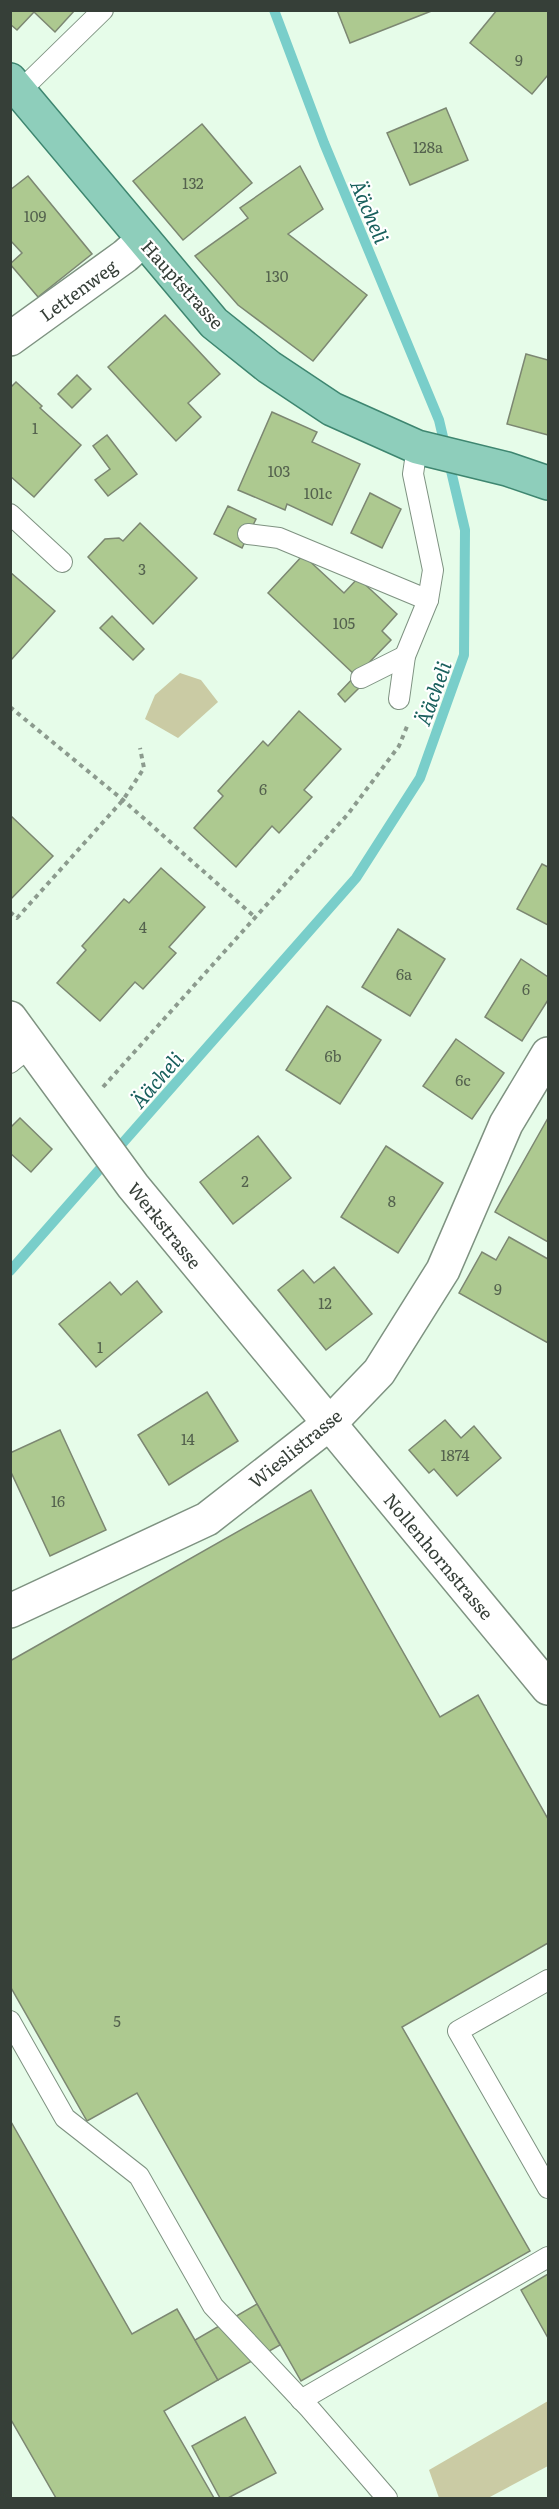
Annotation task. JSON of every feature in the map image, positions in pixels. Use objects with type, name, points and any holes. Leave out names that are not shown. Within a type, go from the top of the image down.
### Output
[{"type":"main road","name":"Hauptstrasse","points":[[15,85],[214,323],[268,367],[332,409],[417,447],[507,469],[549,483]]},
{"type":"street","name":"Lettenweg","points":[[10,339],[125,256],[143,240]]},
{"type":"street","name":"Werkstrasse","points":[[10,1018],[21,1054],[91,1108],[133,1186],[330,1423]]},
{"type":"street","name":"Wieslistrasse","points":[[10,1611],[207,1519],[330,1423],[379,1372],[443,1270],[506,1124],[549,1054]]},
{"type":"street","name":"Nollenhornstrasse","points":[[330,1423],[549,1688]]},
{"type":"lane","name":"Hauptstrasse","points":[[15,85],[103,10]]},
{"type":"lane","points":[[399,699],[405,656],[428,600],[433,570],[413,474],[417,447]]},
{"type":"lane","points":[[10,514],[62,561]]},
{"type":"lane","points":[[248,534],[279,538],[428,600]]},
{"type":"lane","points":[[361,678],[405,656]]},
{"type":"lane","points":[[549,1980],[458,2031],[549,2188]]},
{"type":"lane","points":[[10,2021],[65,2118],[139,2176],[213,2306],[301,2400],[387,2499]]},
{"type":"lane","points":[[301,2400],[549,2257]]},
{"type":"path","points":[[91,1108],[348,814],[399,746],[411,716],[399,699]]},
{"type":"path","points":[[10,707],[123,800],[256,918]]},
{"type":"path","points":[[10,912],[17,918],[123,800],[144,768],[140,748]]},
{"type":"green space","points":[[180,673],[201,680],[218,702],[178,738],[145,719],[155,695]]},
{"type":"green space","points":[[548,2401],[548,2466],[488,2498],[439,2498],[429,2470]]},
{"type":"building","points":[[10,10],[75,10],[55,32],[34,12],[17,30],[10,24]]},
{"type":"building","points":[[337,10],[434,10],[350,43]]},
{"type":"building","points":[[497,10],[548,10],[548,75],[532,94],[470,43]]},
{"type":"building","points":[[446,108],[468,160],[410,185],[387,133]]},
{"type":"building","points":[[202,124],[252,183],[183,240],[133,181]]},
{"type":"building","points":[[300,166],[323,209],[288,234],[367,295],[313,361],[238,305],[195,256],[248,218],[240,208]]},
{"type":"building","points":[[28,176],[92,254],[38,297],[10,264],[22,253],[10,240],[10,190]]},
{"type":"building","points":[[165,315],[220,374],[188,403],[201,417],[176,441],[108,367]]},
{"type":"building","points":[[526,354],[548,360],[548,435],[507,424]]},
{"type":"building","points":[[77,375],[91,389],[72,408],[58,394]]},
{"type":"building","points":[[16,382],[42,406],[40,408],[81,445],[34,497],[10,476],[10,388]]},
{"type":"building","points":[[272,412],[317,432],[312,442],[360,464],[332,525],[287,504],[285,510],[238,490]]},
{"type":"building","points":[[107,435],[137,474],[108,496],[95,480],[110,469],[93,446]]},
{"type":"building","points":[[370,493],[401,509],[382,548],[351,533]]},
{"type":"building","points":[[228,506],[256,519],[242,548],[214,534]]},
{"type":"building","points":[[140,523],[197,578],[153,624],[88,557],[105,539],[119,538],[123,541]]},
{"type":"building","points":[[303,555],[344,593],[358,578],[397,614],[382,631],[391,640],[356,676],[268,593]]},
{"type":"building","points":[[10,572],[55,611],[12,659],[10,657]]},
{"type":"building","points":[[112,616],[144,649],[133,660],[100,628]]},
{"type":"building","points":[[357,674],[365,682],[345,702],[338,694]]},
{"type":"building","points":[[299,711],[341,749],[304,790],[312,797],[279,833],[272,826],[236,867],[194,828],[223,796],[218,791],[263,741],[268,746]]},
{"type":"building","points":[[10,815],[53,856],[10,900]]},
{"type":"building","points":[[542,864],[548,867],[548,925],[517,909]]},
{"type":"building","points":[[161,868],[205,907],[169,947],[176,953],[143,989],[135,982],[100,1021],[57,983],[86,950],[82,946],[124,899],[129,903]]},
{"type":"building","points":[[398,929],[445,959],[410,1016],[362,987]]},
{"type":"building","points":[[521,959],[548,977],[548,1000],[522,1041],[485,1017]]},
{"type":"building","points":[[327,1006],[381,1040],[340,1104],[286,1070]]},
{"type":"building","points":[[456,1039],[504,1073],[472,1119],[423,1086]]},
{"type":"building","points":[[20,1118],[52,1149],[31,1172],[10,1153],[10,1128]]},
{"type":"building","points":[[548,1118],[548,1242],[495,1212]]},
{"type":"building","points":[[258,1136],[291,1178],[233,1224],[200,1182]]},
{"type":"building","points":[[386,1146],[443,1183],[398,1253],[341,1217]]},
{"type":"building","points":[[509,1237],[548,1259],[548,1343],[459,1293],[482,1252],[496,1260]]},
{"type":"building","points":[[334,1267],[372,1314],[326,1350],[278,1290],[303,1270],[314,1283]]},
{"type":"building","points":[[137,1281],[162,1312],[96,1367],[59,1324],[110,1282],[121,1295]]},
{"type":"building","points":[[207,1392],[238,1441],[169,1485],[138,1435]]},
{"type":"building","points":[[445,1420],[461,1438],[474,1426],[501,1458],[457,1496],[434,1469],[429,1473],[409,1450]]},
{"type":"building","points":[[60,1430],[106,1530],[50,1556],[10,1470],[10,1453]]},
{"type":"building","points":[[311,1490],[440,1717],[478,1695],[548,1819],[548,1943],[402,2027],[530,2251],[301,2381],[137,2093],[87,2121],[10,1986],[10,1661]]},
{"type":"building","points":[[10,2120],[132,2334],[177,2309],[218,2380],[164,2411],[214,2498],[56,2498],[10,2418]]},
{"type":"building","points":[[548,2274],[548,2338],[521,2290]]},
{"type":"building","points":[[257,2304],[280,2345],[218,2380],[195,2340]]},
{"type":"building","points":[[245,2417],[276,2473],[228,2498],[220,2498],[192,2446]]},
{"type":"waterway","name":"Äächeli","points":[[10,1271],[356,878],[420,778],[464,655],[465,530],[439,420],[324,143],[274,10]]}]
